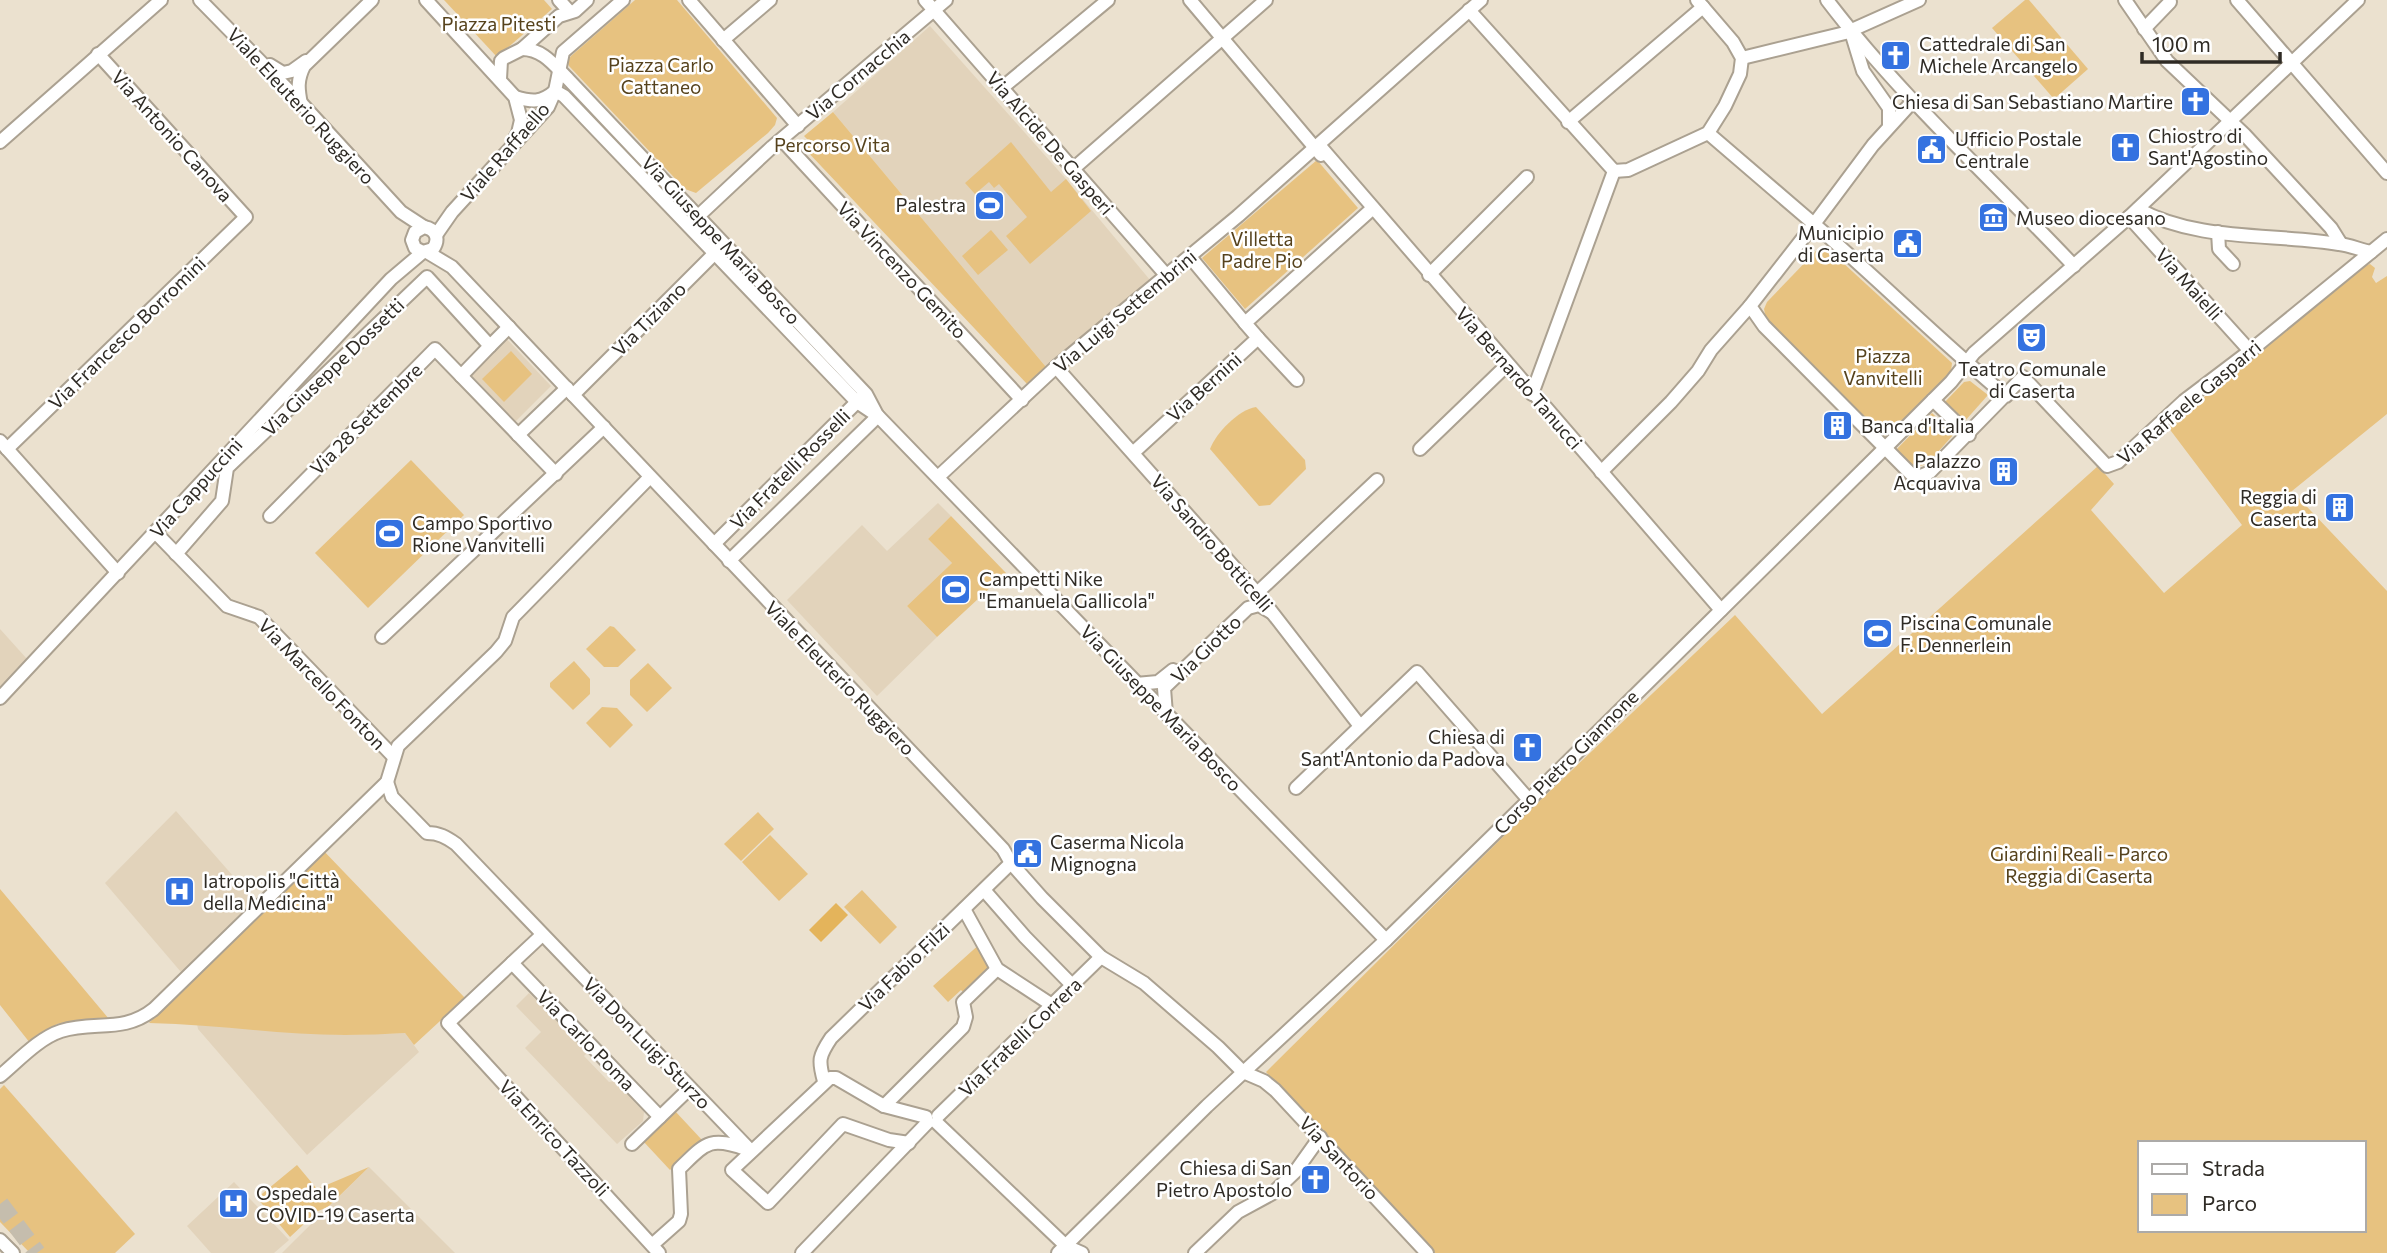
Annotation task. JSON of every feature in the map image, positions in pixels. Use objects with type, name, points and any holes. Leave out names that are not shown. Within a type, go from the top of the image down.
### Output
[{"type":"street","points":[[0,142],[161,0]]},
{"type":"street","name":"Viale Eleuterio Ruggiero","points":[[200,0],[302,104],[401,212],[431,232],[452,267],[1003,849],[1011,863],[1059,916],[1101,957],[1144,983],[1243,1072]]},
{"type":"street","points":[[257,59],[283,73],[292,71],[312,57],[372,0]]},
{"type":"street","points":[[426,0],[515,97],[521,120],[518,133],[506,155]]},
{"type":"street","points":[[559,0],[590,28]]},
{"type":"street","points":[[522,49],[559,16],[572,11],[587,0]]},
{"type":"street","points":[[515,97],[538,102],[555,91],[563,52],[623,0]]},
{"type":"street","points":[[689,0],[798,126]]},
{"type":"street","points":[[723,40],[770,0]]},
{"type":"street","name":"Via Alcide De Gasperi","points":[[925,0],[1167,276]]},
{"type":"street","name":"Via Cornacchia","points":[[782,140],[946,0]]},
{"type":"street","points":[[1002,88],[1108,0]]},
{"type":"street","name":"Via Bernardo Tanucci","points":[[1190,0],[1721,610]]},
{"type":"street","points":[[1073,169],[1266,0]]},
{"type":"street","name":"Via Luigi Settembrini","points":[[938,477],[1059,365],[1190,257],[1481,0]]},
{"type":"street","points":[[1827,0],[1850,31],[1913,101],[2074,267]]},
{"type":"street","points":[[1742,58],[1850,31],[1919,0]]},
{"type":"street","points":[[2125,0],[2167,61],[2225,116],[2331,228],[2341,244]]},
{"type":"street","points":[[2237,0],[2387,173]]},
{"type":"street","name":"Corso Pietro Giannone","points":[[1062,1249],[1207,1106],[1386,940],[1529,800],[1933,400],[1964,360],[2074,267],[2133,213],[2225,116],[2292,63],[2358,0]]},
{"type":"street","points":[[2144,29],[2170,2]]},
{"type":"street","points":[[1469,10],[1568,122],[1614,170],[1628,170],[1708,133],[1740,74],[1742,58],[1733,42],[1700,3],[1568,122]]},
{"type":"street","points":[[1850,31],[1864,71],[1888,108],[1892,123]]},
{"type":"street","points":[[500,79],[501,61],[509,53],[522,49],[540,52],[559,70]]},
{"type":"street","name":"Via Antonio Canova","points":[[98,54],[246,217]]},
{"type":"street","points":[[302,104],[298,87],[299,76],[312,57]]},
{"type":"street","name":"Via Giuseppe Maria Bosco","points":[[559,70],[725,243],[878,416],[1386,940]]},
{"type":"street","name":"Via Giuseppe Maria Bosco","points":[[555,91],[564,96],[714,254],[861,398]]},
{"type":"street","name":"Viale Raffaello","points":[[431,232],[506,155],[548,107],[555,91]]},
{"type":"street","points":[[1601,472],[1698,371],[1711,350],[1750,306],[1892,123],[1913,101]]},
{"type":"street","points":[[1708,133],[1814,223],[2006,396],[1930,472],[1921,476],[1912,475],[1764,326],[1750,306]]},
{"type":"street","points":[[688,226],[782,140]]},
{"type":"street","name":"Via Vincenzo Gemito","points":[[782,140],[1022,400]]},
{"type":"street","points":[[1532,394],[1614,170]]},
{"type":"street","points":[[1429,275],[1527,177]]},
{"type":"street","name":"Via Bernini","points":[[1135,450],[1258,338],[1245,323],[1371,210]]},
{"type":"street","name":"Viale Eleuterio Ruggiero","points":[[401,212],[419,247],[452,267]]},
{"type":"street","points":[[2133,213],[2218,232],[2341,244],[2367,255]]},
{"type":"street","name":"Via Maielli","points":[[2133,213],[2250,351]]},
{"type":"street","name":"Via Francesco Borromini","points":[[4,445],[246,217]]},
{"type":"street","points":[[417,230],[431,232],[436,246],[419,247],[417,230]]},
{"type":"street","points":[[2218,232],[2219,249],[2233,264]]},
{"type":"street","name":"Via Raffaele Gasparri","points":[[2006,396],[2023,377],[2107,466],[2118,462],[2184,401],[2387,239]]},
{"type":"street","points":[[2288,251],[2301,240]]},
{"type":"street","name":"Via Tiziano","points":[[518,435],[570,392],[725,243]]},
{"type":"street","name":"Via Cappuccini","points":[[0,698],[419,247]]},
{"type":"street","points":[[1190,257],[1245,323]]},
{"type":"street","name":"Via Giuseppe Dossetti","points":[[176,554],[222,501],[227,468],[426,277],[491,346]]},
{"type":"street","points":[[509,327],[461,376],[556,474]]},
{"type":"street","points":[[1258,338],[1297,380]]},
{"type":"street","name":"Via 28 Settembre","points":[[270,516],[435,349],[461,376]]},
{"type":"street","name":"Via Sandro Botticelli","points":[[1059,365],[1254,589],[1360,726]]},
{"type":"street","points":[[1420,449],[1507,365]]},
{"type":"street","name":"Via Fratelli Rosselli","points":[[714,544],[861,398]]},
{"type":"street","points":[[1933,400],[1969,435]]},
{"type":"street","name":"Via Fratelli Rosselli","points":[[729,561],[878,416]]},
{"type":"street","points":[[382,637],[604,427]]},
{"type":"street","points":[[4,445],[118,573]]},
{"type":"street","points":[[0,1076],[58,1032],[71,1028],[121,1025],[146,1015],[387,782],[398,746],[505,641],[513,617],[650,477]]},
{"type":"street","name":"Via Giotto","points":[[1136,684],[1158,682],[1166,677],[1254,589],[1377,480]]},
{"type":"street","name":"Via Marcello Fonton","points":[[156,533],[227,606],[258,618],[394,757]]},
{"type":"street","name":"Via Giotto","points":[[1166,715],[1164,688],[1248,608],[1259,605],[1272,612]]},
{"type":"street","points":[[1296,788],[1417,672],[1529,800]]},
{"type":"street","name":"Via Don Luigi Sturzo","points":[[387,782],[392,797],[427,833],[436,833],[456,844],[751,1151]]},
{"type":"street","name":"Via Fabio Filzi","points":[[824,1081],[819,1065],[820,1055],[831,1038],[1011,863]]},
{"type":"street","points":[[985,890],[1025,937],[1073,986]]},
{"type":"street","points":[[964,909],[997,969],[1052,1005]]},
{"type":"street","points":[[512,963],[542,935]]},
{"type":"street","name":"Via Fratelli Correra","points":[[802,1253],[932,1119],[1101,957]]},
{"type":"street","name":"Via Enrico Tazzoli","points":[[512,963],[448,1023],[656,1249]]},
{"type":"street","name":"Via Carlo Poma","points":[[512,963],[660,1117]]},
{"type":"street","points":[[884,1106],[963,1027],[966,1017],[963,1002],[997,969]]},
{"type":"street","name":"Via Santorio","points":[[1243,1072],[1264,1081],[1320,1137],[1427,1253]]},
{"type":"street","points":[[909,1143],[889,1140],[843,1124],[768,1203],[732,1170],[824,1081],[836,1078],[884,1106],[932,1119],[1062,1249],[1082,1253]]},
{"type":"street","points":[[632,1144],[690,1088]]},
{"type":"street","points":[[1195,1253],[1238,1212],[1273,1194],[1296,1172],[1320,1137]]},
{"type":"street","points":[[656,1249],[679,1221],[681,1214],[679,1168],[706,1144],[725,1142],[751,1151]]},
{"type":"street","points":[[0,1240],[13,1253]]},
{"type":"shaded area","points":[[930,26],[1066,179],[1150,280],[1046,367],[833,112]]},
{"type":"shaded area","points":[[502,334],[551,386],[515,422],[467,370]]},
{"type":"shaded area","points":[[938,503],[951,516],[928,539],[952,563],[907,606],[937,637],[877,696],[787,600],[862,525],[887,551]]},
{"type":"shaded area","points":[[0,629],[27,659],[0,687]]},
{"type":"shaded area","name":"Iatropolis \"Città della Medicina\"","points":[[176,811],[255,901],[188,969],[181,972],[105,883]]},
{"type":"shaded area","points":[[836,903],[848,915],[821,942],[809,930]]},
{"type":"shaded area","points":[[529,993],[588,1052],[584,1056],[609,1082],[614,1081],[644,1112],[643,1121],[617,1144],[525,1048],[541,1032],[516,1006]]},
{"type":"shaded area","points":[[197,1024],[344,1035],[405,1033],[419,1052],[307,1155],[198,1029]]},
{"type":"shaded area","points":[[369,1167],[455,1253],[282,1253],[293,1242]]},
{"type":"shaded area","name":"Ospedale COVID-19 Caserta","points":[[234,1182],[289,1240],[274,1253],[211,1253],[187,1226]]},
{"type":"green space","name":"Piazza Pitesti","points":[[444,0],[544,0],[552,9],[497,57]]},
{"type":"green space","name":"Piazza Carlo Cattaneo","points":[[635,0],[677,0],[777,118],[768,133],[696,193],[685,189],[567,62]]},
{"type":"green space","points":[[2025,0],[2029,0],[2088,69],[2054,99],[1992,28]]},
{"type":"green space","name":"Percorso Vita","points":[[833,112],[1046,367],[1027,384],[804,148],[810,142],[804,136]]},
{"type":"green space","points":[[1011,142],[1051,192],[1066,179],[1091,211],[1030,264],[1006,236],[1027,217],[999,184],[994,188],[989,182],[975,194],[965,183]]},
{"type":"green space","name":"Villetta Padre Pio","points":[[1317,160],[1358,208],[1245,309],[1202,258]]},
{"type":"green space","points":[[991,230],[1008,250],[978,275],[962,256]]},
{"type":"green space","name":"Piazza Vanvitelli","points":[[1825,250],[1841,261],[1952,363],[1951,371],[1945,378],[1888,436],[1880,435],[1766,319],[1764,309],[1767,302],[1816,251]]},
{"type":"green space","name":"Giardini Reali - Parco Reggia di Caserta","points":[[2370,264],[2375,268],[2372,277],[2376,283],[2387,276],[2387,414],[2292,491],[2387,591],[2387,1253],[1434,1253],[1266,1072],[1531,809],[1735,615],[1822,714],[2098,466],[2114,484],[2091,510],[2164,593],[2242,525],[2168,427],[2361,267]]},
{"type":"green space","points":[[511,351],[532,374],[504,402],[482,379]]},
{"type":"green space","points":[[1970,381],[1988,395],[1964,422],[1944,403],[1964,382]]},
{"type":"green space","points":[[1256,407],[1305,460],[1306,469],[1270,505],[1259,506],[1210,449],[1228,423]]},
{"type":"green space","points":[[1932,413],[1954,434],[1928,463],[1914,465],[1895,451]]},
{"type":"green space","name":"Campo Sportivo Rione Vanvitelli","points":[[411,460],[464,515],[368,608],[315,553]]},
{"type":"green space","name":"Campetti Nike \"Emanuela Gallicola\"","points":[[951,516],[1006,573],[937,637],[907,606],[952,563],[928,539]]},
{"type":"green space","points":[[610,626],[636,650],[618,667],[604,667],[586,649]]},
{"type":"green space","points":[[574,661],[590,679],[590,694],[573,710],[550,687],[550,683]]},
{"type":"green space","points":[[648,663],[672,688],[647,712],[630,695],[630,680]]},
{"type":"green space","points":[[602,707],[617,708],[633,725],[610,748],[586,723]]},
{"type":"green space","points":[[758,812],[774,829],[741,861],[724,844]]},
{"type":"green space","points":[[770,835],[808,874],[779,901],[742,862]]},
{"type":"green space","points":[[320,847],[465,998],[414,1045],[405,1033],[320,1035],[149,1023]]},
{"type":"green space","points":[[0,889],[109,1019],[57,1024],[30,1043],[0,1005]]},
{"type":"green space","points":[[862,890],[897,927],[880,944],[844,907]]},
{"type":"green space","points":[[982,942],[997,969],[968,997],[961,990],[948,1002],[933,986]]},
{"type":"green space","points":[[4,1085],[135,1234],[115,1253],[30,1253],[0,1222],[0,1089]]},
{"type":"green space","points":[[675,1111],[702,1140],[670,1170],[643,1141]]},
{"type":"green space","points":[[297,1165],[317,1189],[369,1167],[328,1207],[318,1211],[290,1237],[257,1198]]},
{"type":"tunnel","points":[[0,1204],[37,1253]]},
{"type":"place","name":"Cattedrale di San Michele Arcangelo","points":[[1896,55]]},
{"type":"place","name":"Chiesa di San Sebastiano Martire","points":[[2196,102]]},
{"type":"place","name":"Chiostro di Sant'Agostino","points":[[2125,147]]},
{"type":"place","name":"Ufficio Postale Centrale","points":[[1932,150]]},
{"type":"place","name":"Palestra","points":[[989,205]]},
{"type":"place","name":"Museo diocesano","points":[[1993,218]]},
{"type":"place","name":"Municipio di Caserta","points":[[1907,244]]},
{"type":"place","name":"Teatro Comunale di Caserta","points":[[2032,338]]},
{"type":"place","name":"Banca d'Italia","points":[[1838,426]]},
{"type":"place","name":"Palazzo Acquaviva","points":[[2004,472]]},
{"type":"place","name":"Reggia di Caserta","points":[[2340,508]]},
{"type":"place","name":"Campo Sportivo Rione Vanvitelli","points":[[389,534]]},
{"type":"place","name":"Campetti Nike \"Emanuela Gallicola\"","points":[[956,590]]},
{"type":"place","name":"Piscina Comunale F. Dennerlein","points":[[1877,634]]},
{"type":"place","name":"Chiesa di Sant'Antonio da Padova","points":[[1528,748]]},
{"type":"place","name":"Caserma Nicola Mignogna","points":[[1027,853]]},
{"type":"place","name":"Iatropolis \"Città della Medicina\"","points":[[180,892]]},
{"type":"place","name":"Chiesa di San Pietro Apostolo","points":[[1315,1179]]},
{"type":"place","name":"Ospedale COVID-19 Caserta","points":[[233,1204]]}]
